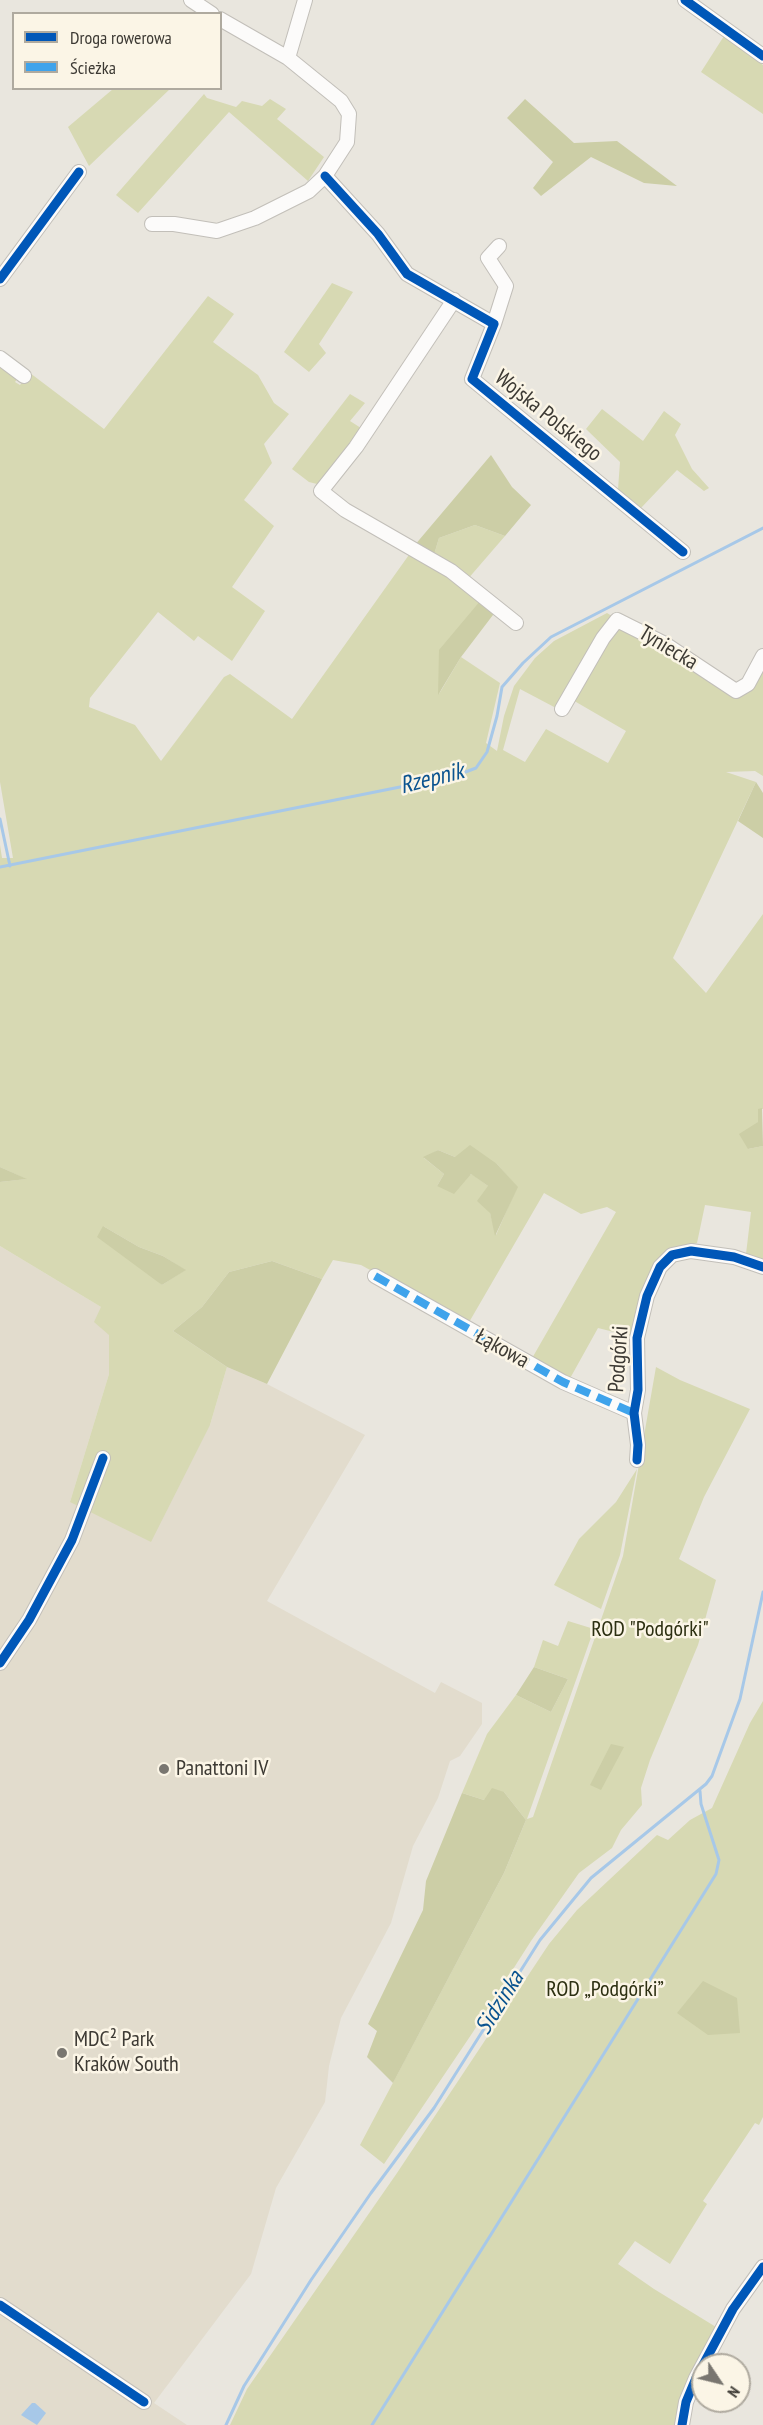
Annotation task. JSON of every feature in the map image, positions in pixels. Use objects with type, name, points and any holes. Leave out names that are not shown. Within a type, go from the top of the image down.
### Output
[{"type":"street","points":[[191,0],[209,12]]},
{"type":"street","points":[[288,58],[305,0]]},
{"type":"street","points":[[685,0],[763,56]]},
{"type":"street","points":[[152,225],[174,224],[217,231],[255,218],[309,191],[325,176],[346,142],[349,114],[341,101],[288,58],[222,20]]},
{"type":"street","points":[[0,279],[80,172]]},
{"type":"street","points":[[325,176],[378,234],[407,274],[494,324]]},
{"type":"street","name":"Wojska Polskiego","points":[[499,246],[488,258],[506,286],[472,379],[683,552]]},
{"type":"street","points":[[454,300],[356,447],[321,491],[345,510],[451,571],[516,622]]},
{"type":"street","points":[[0,358],[24,376]]},
{"type":"street","name":"Tyniecka","points":[[562,709],[603,638],[617,620],[665,644],[736,691],[748,684],[763,656]]},
{"type":"street","name":"Podgórki","points":[[637,1460],[638,1445],[634,1413],[638,1390],[637,1338],[647,1296],[660,1267],[672,1255],[691,1251],[734,1257],[763,1267]]},
{"type":"street","name":"Łąkowa","points":[[375,1276],[563,1382],[634,1413]]},
{"type":"street","points":[[0,1663],[38,1604],[72,1540],[103,1458]]},
{"type":"street","points":[[682,2425],[686,2402],[696,2378],[733,2309],[763,2267]]},
{"type":"street","points":[[0,2305],[144,2402]]},
{"type":"shaded area","points":[[0,1246],[101,1307],[109,1334],[109,1374],[70,1502],[210,1425],[227,1367],[267,1384],[365,1435],[267,1601],[435,1693],[441,1682],[482,1703],[482,1724],[460,1756],[450,1761],[438,1798],[413,1846],[391,1923],[341,2018],[329,2066],[325,2102],[276,2188],[251,2274],[154,2403],[187,2425],[0,2425]]},
{"type":"green space","points":[[724,36],[763,65],[763,114],[701,72]]},
{"type":"green space","points":[[112,90],[169,90],[89,166],[68,127]]},
{"type":"green space","points":[[204,94],[207,98],[236,107],[242,101],[262,106],[270,99],[286,109],[277,119],[324,157],[308,181],[229,112],[138,213],[116,195]]},
{"type":"green space","points":[[525,99],[574,143],[617,141],[677,186],[644,183],[591,157],[541,196],[533,188],[553,162],[507,118]]},
{"type":"green space","points":[[332,283],[353,292],[319,344],[326,353],[309,372],[284,352]]},
{"type":"green space","points":[[208,296],[234,314],[213,342],[258,375],[274,403],[289,414],[264,444],[272,463],[244,500],[274,526],[232,587],[265,611],[232,661],[198,636],[194,641],[158,612],[90,698],[89,707],[135,725],[161,761],[224,677],[230,674],[292,719],[411,552],[448,573],[481,600],[439,694],[461,657],[500,683],[486,743],[497,751],[504,716],[514,686],[535,658],[554,641],[607,613],[737,692],[749,691],[763,666],[763,776],[755,771],[726,772],[756,782],[673,958],[706,993],[763,914],[763,1109],[758,1109],[758,1122],[748,1149],[763,1146],[763,1261],[746,1254],[751,1212],[705,1205],[697,1243],[665,1253],[634,1337],[598,1328],[568,1382],[531,1360],[616,1212],[607,1207],[581,1214],[544,1193],[468,1324],[361,1265],[333,1260],[322,1279],[272,1261],[229,1272],[202,1307],[173,1331],[227,1367],[210,1425],[151,1542],[70,1502],[109,1374],[109,1335],[94,1322],[101,1307],[0,1246],[0,1182],[26,1179],[0,1167],[0,845],[2,858],[13,858],[0,782],[0,351],[25,369],[15,382],[20,385],[30,373],[104,429]],"holes":[[[520,689],[556,708],[564,695],[626,731],[608,763],[546,729],[525,762],[503,750]],[[438,1150],[455,1157],[497,1164],[517,1187],[496,1235],[490,1213],[488,1186],[472,1174],[437,1186],[444,1174],[424,1158]],[[103,1226],[139,1247],[163,1256],[185,1270],[162,1285]]]},
{"type":"green space","points":[[350,394],[365,403],[350,421],[364,430],[324,482],[317,484],[309,482],[292,469]]},
{"type":"green space","points":[[602,409],[643,441],[664,411],[681,424],[675,435],[692,469],[709,488],[704,491],[677,470],[641,508],[618,489],[620,462],[586,429]]},
{"type":"green space","points":[[491,455],[512,487],[531,505],[505,536],[475,525],[439,538],[433,558],[414,546]]},
{"type":"green space","points":[[475,525],[505,536],[467,580],[433,558],[439,538]]},
{"type":"green space","points":[[481,600],[496,611],[461,657],[438,695],[439,650]]},
{"type":"green space","points":[[756,782],[763,793],[763,838],[738,821]]},
{"type":"green space","points":[[762,1108],[763,1146],[748,1149],[739,1134],[758,1122],[758,1109]]},
{"type":"green space","points":[[470,1145],[497,1164],[518,1187],[495,1236],[490,1213],[477,1201],[488,1186],[471,1174],[454,1194],[437,1186],[444,1174],[423,1157],[438,1150],[455,1157]]},
{"type":"green space","points":[[0,1167],[27,1179],[0,1182]]},
{"type":"green space","points":[[103,1226],[186,1270],[162,1285],[97,1237]]},
{"type":"green space","points":[[272,1261],[322,1279],[267,1384],[227,1367],[173,1331],[202,1307],[229,1272]]},
{"type":"green space","name":"ROD \"Podgórki\"","points":[[656,1367],[680,1380],[750,1409],[704,1497],[679,1559],[716,1580],[698,1645],[650,1760],[641,1788],[642,1805],[621,1830],[612,1848],[579,1873],[531,1941],[384,2164],[360,2145],[504,1873],[526,1820],[504,1792],[484,1800],[462,1793],[487,1734],[516,1695],[551,1712],[568,1679],[534,1667],[543,1640],[558,1646],[568,1621],[594,1629],[527,1819],[533,1817],[623,1556]]},
{"type":"green space","points":[[637,1469],[620,1555],[601,1609],[554,1585],[579,1539],[616,1502]]},
{"type":"green space","points":[[534,1667],[568,1679],[551,1712],[516,1695]]},
{"type":"green space","name":"ROD „Podgórki”","points":[[763,1701],[763,2117],[759,2125],[755,2123],[703,2201],[707,2204],[670,2264],[635,2241],[618,2264],[716,2327],[706,2353],[691,2353],[691,2393],[679,2425],[230,2425],[247,2389],[397,2173],[549,1944],[577,1910],[657,1835],[668,1840],[690,1820],[712,1808],[750,1723]]},
{"type":"green space","points":[[611,1744],[624,1747],[601,1790],[590,1785]]},
{"type":"green space","points":[[492,1788],[504,1792],[526,1820],[504,1873],[393,2083],[367,2057],[377,2031],[368,2024],[423,1910],[426,1881],[462,1793],[484,1800]]},
{"type":"green space","points":[[703,1981],[737,1998],[740,2033],[708,2035],[677,2013]]},
{"type":"water","points":[[32,2403],[46,2413],[37,2425],[21,2415]]},
{"type":"waterway","name":"Rzepnik","points":[[0,867],[455,776],[476,768],[487,752],[502,687],[551,637],[763,528]]},
{"type":"waterway","points":[[0,819],[10,866]]},
{"type":"waterway","name":"Sidzinka","points":[[226,2425],[244,2386],[311,2280],[371,2193],[434,2108],[540,1940],[591,1878],[706,1784],[712,1776],[740,1699],[763,1592]]},
{"type":"waterway","points":[[372,2425],[716,1874],[719,1860],[701,1804],[700,1791]]},
{"type":"marked path","points":[[375,1276],[563,1382],[634,1413]]},
{"type":"cycle path","points":[[685,0],[763,56]]},
{"type":"cycle path","points":[[0,279],[79,172]]},
{"type":"cycle path","points":[[325,176],[378,234],[407,274],[494,324],[472,379],[683,552]]},
{"type":"cycle path","points":[[637,1460],[638,1445],[634,1413],[638,1390],[637,1338],[647,1296],[660,1267],[672,1255],[691,1251],[734,1257],[763,1267]]},
{"type":"cycle path","points":[[0,1663],[29,1620],[72,1540],[103,1458]]},
{"type":"cycle path","points":[[682,2425],[686,2402],[696,2378],[733,2309],[763,2267]]},
{"type":"cycle path","points":[[0,2305],[144,2402]]},
{"type":"place","name":"Panattoni IV","points":[[164,1769]]},
{"type":"place","name":"MDC² Park Kraków South","points":[[62,2053]]}]
